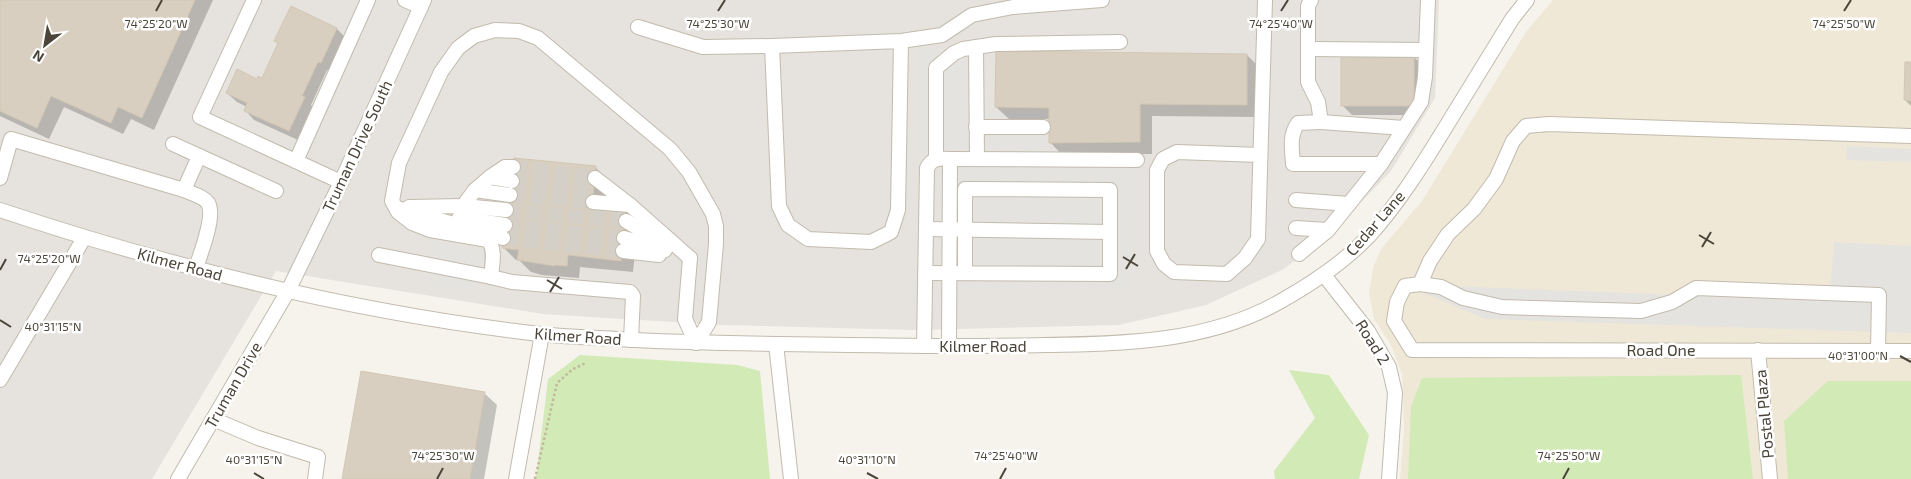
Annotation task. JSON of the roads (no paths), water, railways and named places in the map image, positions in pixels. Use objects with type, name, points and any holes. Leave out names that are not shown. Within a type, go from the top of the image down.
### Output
[{"type":"street","points":[[254,0],[200,117],[342,182]]},
{"type":"street","points":[[296,161],[368,0]]},
{"type":"street","points":[[405,0],[423,4]]},
{"type":"street","points":[[638,27],[703,47],[901,41],[942,34],[972,15],[1013,7],[1102,0]]},
{"type":"street","points":[[1260,155],[1177,152],[1163,159],[1157,170],[1157,251],[1164,264],[1174,272],[1227,274],[1245,258],[1258,240],[1265,0]]},
{"type":"street","points":[[1311,0],[1308,6],[1308,82],[1318,102],[1321,122]]},
{"type":"street","points":[[1299,254],[1328,230],[1349,204],[1381,164],[1421,102],[1425,77],[1428,0]]},
{"type":"street","name":"Cedar Lane","points":[[1171,337],[1217,328],[1242,320],[1279,303],[1324,274],[1367,238],[1395,206],[1512,19],[1527,0]]},
{"type":"street","name":"Truman Drive South","points":[[288,291],[342,182],[423,4]]},
{"type":"street","points":[[490,277],[493,252],[488,240],[430,230],[412,223],[398,212],[392,201],[398,163],[441,72],[458,48],[474,36],[495,30],[519,31],[538,38],[670,149],[689,172],[713,214],[716,226],[716,244],[709,322],[696,343]]},
{"type":"street","points":[[772,46],[779,206],[788,225],[808,239],[871,242],[891,232],[898,210],[901,41]]},
{"type":"street","points":[[949,346],[950,229],[936,68],[954,53],[976,46],[1120,42]]},
{"type":"street","points":[[976,46],[977,158]]},
{"type":"street","points":[[1308,49],[1426,50]]},
{"type":"street","points":[[1381,164],[1293,164],[1291,140],[1293,130],[1298,123],[1321,122],[1404,128]]},
{"type":"street","points":[[1878,351],[1879,295],[1696,288],[1672,302],[1641,311],[1502,307],[1463,298],[1441,287],[1420,284],[1430,261],[1448,234],[1474,209],[1496,179],[1513,142],[1526,126],[1549,124],[1911,136]]},
{"type":"street","points":[[976,127],[1042,127]]},
{"type":"street","points":[[0,178],[6,137],[184,190],[203,198],[208,203],[211,217],[196,268]]},
{"type":"street","points":[[173,144],[276,191]]},
{"type":"street","points":[[184,190],[199,156]]},
{"type":"street","points":[[924,346],[927,168],[930,162],[943,158],[1137,160]]},
{"type":"street","points":[[463,206],[475,190],[490,178],[513,174]]},
{"type":"street","points":[[925,273],[1110,274],[1110,190],[965,189],[965,273]]},
{"type":"street","points":[[475,190],[510,195]]},
{"type":"street","points":[[594,190],[630,205],[690,258]]},
{"type":"street","points":[[1296,200],[1349,204]]},
{"type":"street","points":[[396,208],[463,206],[506,210]]},
{"type":"street","points":[[396,208],[504,232]]},
{"type":"street","name":"Kilmer Road","points":[[0,210],[84,238],[288,291],[419,316],[542,334],[696,343],[924,346],[1131,343],[1171,337]]},
{"type":"street","points":[[626,222],[690,258]]},
{"type":"street","points":[[1296,228],[1328,230]]},
{"type":"street","points":[[926,229],[1110,232]]},
{"type":"street","points":[[0,380],[84,238]]},
{"type":"street","points":[[623,244],[690,258]]},
{"type":"street","points":[[379,255],[512,282],[630,292],[634,296],[631,340]]},
{"type":"street","points":[[690,258],[685,319],[696,343]]},
{"type":"street","name":"Road 2","points":[[1324,274],[1368,331],[1390,367],[1395,393],[1389,479]]},
{"type":"street","name":"Road One","points":[[1420,284],[1404,286],[1394,321],[1412,350],[1911,351]]},
{"type":"street","name":"Truman Drive","points":[[178,479],[288,291]]},
{"type":"street","points":[[516,479],[542,334]]},
{"type":"street","points":[[776,344],[790,479]]},
{"type":"street","name":"Postal Plaza","points":[[1758,350],[1770,479]]},
{"type":"street","points":[[213,419],[258,438],[318,456],[315,479]]},
{"type":"tunnel","points":[[513,167],[595,178]]},
{"type":"tunnel","points":[[512,181],[594,190]]},
{"type":"tunnel","points":[[510,195],[593,202]]},
{"type":"tunnel","points":[[506,210],[626,221]]},
{"type":"tunnel","points":[[505,225],[624,238]]},
{"type":"tunnel","points":[[503,238],[623,251]]}]
